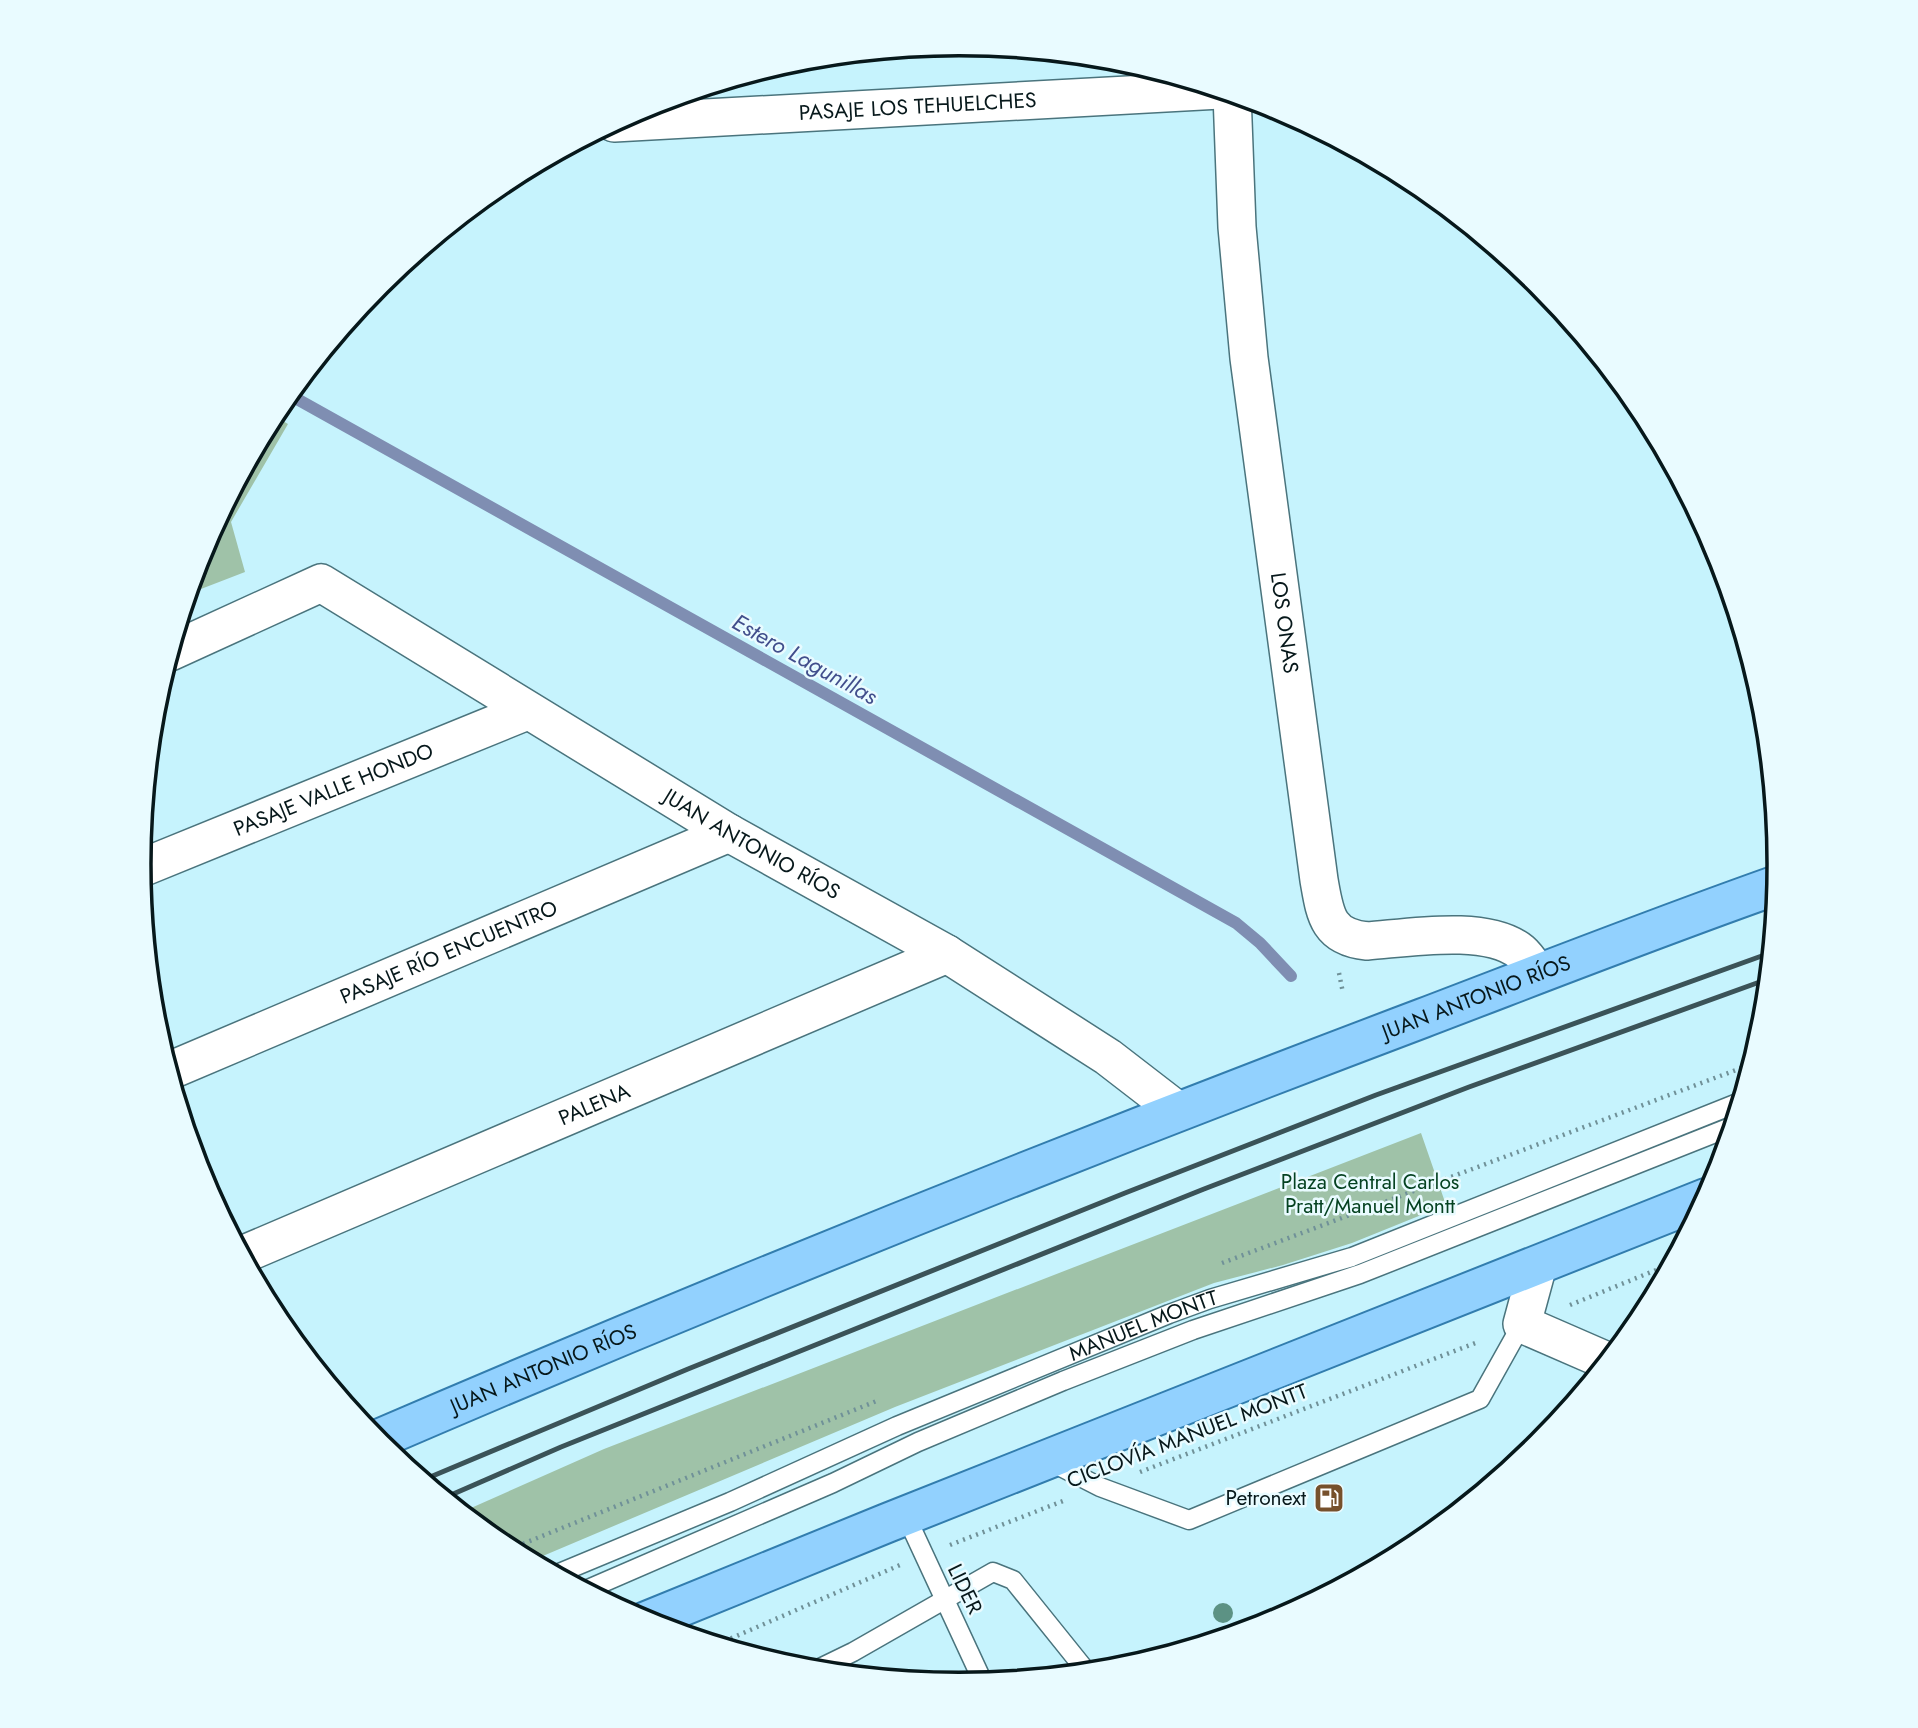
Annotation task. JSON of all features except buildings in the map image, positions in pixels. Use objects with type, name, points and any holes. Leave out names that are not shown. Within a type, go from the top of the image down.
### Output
[{"type":"main road","name":"JUAN ANTONIO RÍOS","points":[[388,1435],[687,1308],[1178,1111],[1766,889]]},
{"type":"main road","points":[[663,1615],[1692,1204]]},
{"type":"street","name":"PASAJE LOS TEHUELCHES","points":[[642,121],[1193,91]]},
{"type":"street","name":"LOS ONAS","points":[[1232,104],[1237,227],[1249,358],[1324,910],[1337,930],[1356,940],[1463,935],[1497,940],[1523,954],[1538,974]]},
{"type":"street","name":"JUAN ANTONIO RÍOS","points":[[181,647],[321,583],[729,833],[947,954],[1108,1057],[1178,1111]]},
{"type":"street","name":"PASAJE VALLE HONDO","points":[[151,864],[527,710]]},
{"type":"street","name":"PASAJE RÍO ENCUENTRO","points":[[178,1067],[729,833]]},
{"type":"street","name":"PALENA","points":[[250,1251],[947,954]]},
{"type":"street","points":[[1538,1265],[1522,1324],[1599,1357]]},
{"type":"lane","name":"MANUEL MONTT","points":[[566,1570],[741,1497],[897,1426],[1168,1314],[1363,1253],[1729,1106]]},
{"type":"lane","name":"MANUEL MONTT","points":[[596,1586],[833,1483],[918,1442],[1063,1381],[1194,1330],[1360,1274],[1722,1130]]},
{"type":"lane","points":[[1048,1461],[1100,1487],[1189,1520],[1480,1399],[1522,1324]]},
{"type":"lane","name":"LIDER","points":[[906,1516],[978,1671]]},
{"type":"lane","points":[[833,1662],[993,1572],[1013,1580],[1079,1662]]},
{"type":"path","points":[[1338,963],[1343,993]]},
{"type":"path","name":"CICLOVÍA MANUEL MONTT","points":[[731,1638],[923,1555],[1505,1332],[1658,1269]]},
{"type":"green space","points":[[283,421],[288,424],[231,522],[245,572],[200,590],[234,507]]},
{"type":"green space","name":"Plaza Central Carlos Pratt/Manuel Montt","points":[[1421,1133],[1446,1205],[1352,1243],[1214,1283],[895,1407],[542,1556],[471,1508],[604,1449]]},
{"type":"waterway","name":"Estero Lagunillas","points":[[298,400],[1236,923],[1260,943],[1291,976]]},
{"type":"railway","points":[[432,1476],[688,1369],[1125,1193],[1376,1095],[1761,956]]},
{"type":"railway","points":[[454,1494],[561,1447],[1204,1189],[1469,1087],[1758,983]]},
{"type":"place","name":"Petronext","points":[[1329,1498]]}]
